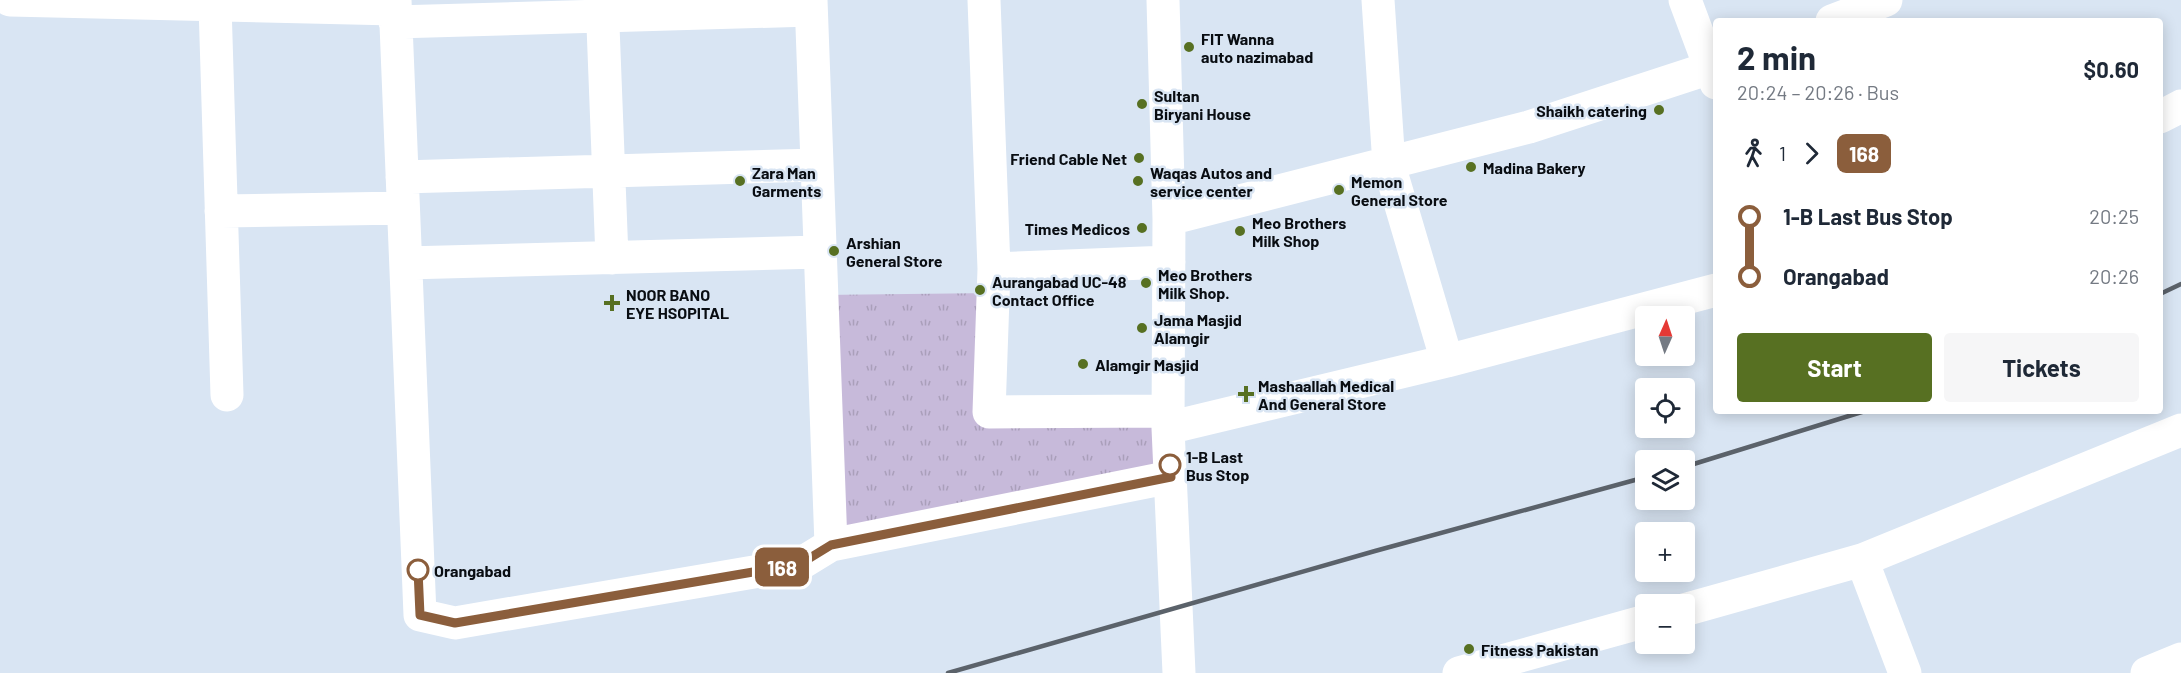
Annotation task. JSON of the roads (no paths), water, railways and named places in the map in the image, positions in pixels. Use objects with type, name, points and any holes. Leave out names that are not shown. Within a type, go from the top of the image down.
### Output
[{"type":"street","points":[[10,0],[395,10],[811,5],[831,545]]},
{"type":"street","points":[[984,0],[994,269],[989,412],[1168,419],[1447,362],[1713,291]]},
{"type":"street","points":[[1163,0],[1169,219],[1168,419],[1179,673]]},
{"type":"street","points":[[1378,0],[1389,165],[1447,362]]},
{"type":"street","points":[[1685,0],[1713,70]]},
{"type":"street","points":[[1840,18],[1886,0]]},
{"type":"street","points":[[215,5],[227,395]]},
{"type":"street","points":[[602,8],[612,258]]},
{"type":"street","points":[[395,10],[420,615],[455,623],[800,564],[831,545],[1171,477]]},
{"type":"street","points":[[1169,219],[1389,165],[1529,127],[1713,72]]},
{"type":"street","points":[[2163,115],[2181,106]]},
{"type":"street","points":[[221,211],[608,171],[817,165]]},
{"type":"street","points":[[406,263],[819,252]]},
{"type":"street","points":[[994,269],[1169,262]]},
{"type":"street","points":[[1695,607],[1862,561],[2181,430]]},
{"type":"street","points":[[1862,561],[1905,673]]},
{"type":"street","points":[[1459,673],[1550,661],[1635,626]]},
{"type":"street","points":[[2147,673],[2181,659]]},
{"type":"railway","points":[[2163,293],[2181,284]]},
{"type":"railway","points":[[1695,464],[1855,414]]},
{"type":"railway","points":[[948,673],[1375,551],[1635,480]]},
{"type":"place","name":"FIT Wanna auto nazimabad","points":[[1189,47]]},
{"type":"place","name":"Sultan Biryani House","points":[[1142,104]]},
{"type":"place","name":"Shaikh catering","points":[[1659,110]]},
{"type":"place","name":"Friend Cable Net","points":[[1139,158]]},
{"type":"place","name":"Madina Bakery","points":[[1471,167]]},
{"type":"place","name":"Zara Man Garments","points":[[740,181]]},
{"type":"place","name":"Waqas Autos and service center","points":[[1138,181]]},
{"type":"place","name":"Memon General Store","points":[[1339,190]]},
{"type":"place","name":"Times Medicos","points":[[1142,228]]},
{"type":"place","name":"Meo Brothers Milk Shop","points":[[1240,231]]},
{"type":"place","name":"Arshian General Store","points":[[834,251]]},
{"type":"place","name":"Meo Brothers Milk Shop.","points":[[1146,283]]},
{"type":"place","name":"Aurangabad UC-48 Contact Office","points":[[980,290]]},
{"type":"place","name":"NOOR BANO EYE HSOPITAL","points":[[612,303]]},
{"type":"place","name":"Jama Masjid Alamgir","points":[[1142,328]]},
{"type":"place","name":"Alamgir Masjid","points":[[1083,364]]},
{"type":"place","name":"Mashaallah Medical And General Store","points":[[1246,394]]},
{"type":"place","name":"1-B Last Bus Stop","points":[[1170,465]]},
{"type":"place","name":"Orangabad","points":[[418,570]]},
{"type":"place","name":"Fitness Pakistan","points":[[1469,649]]}]
